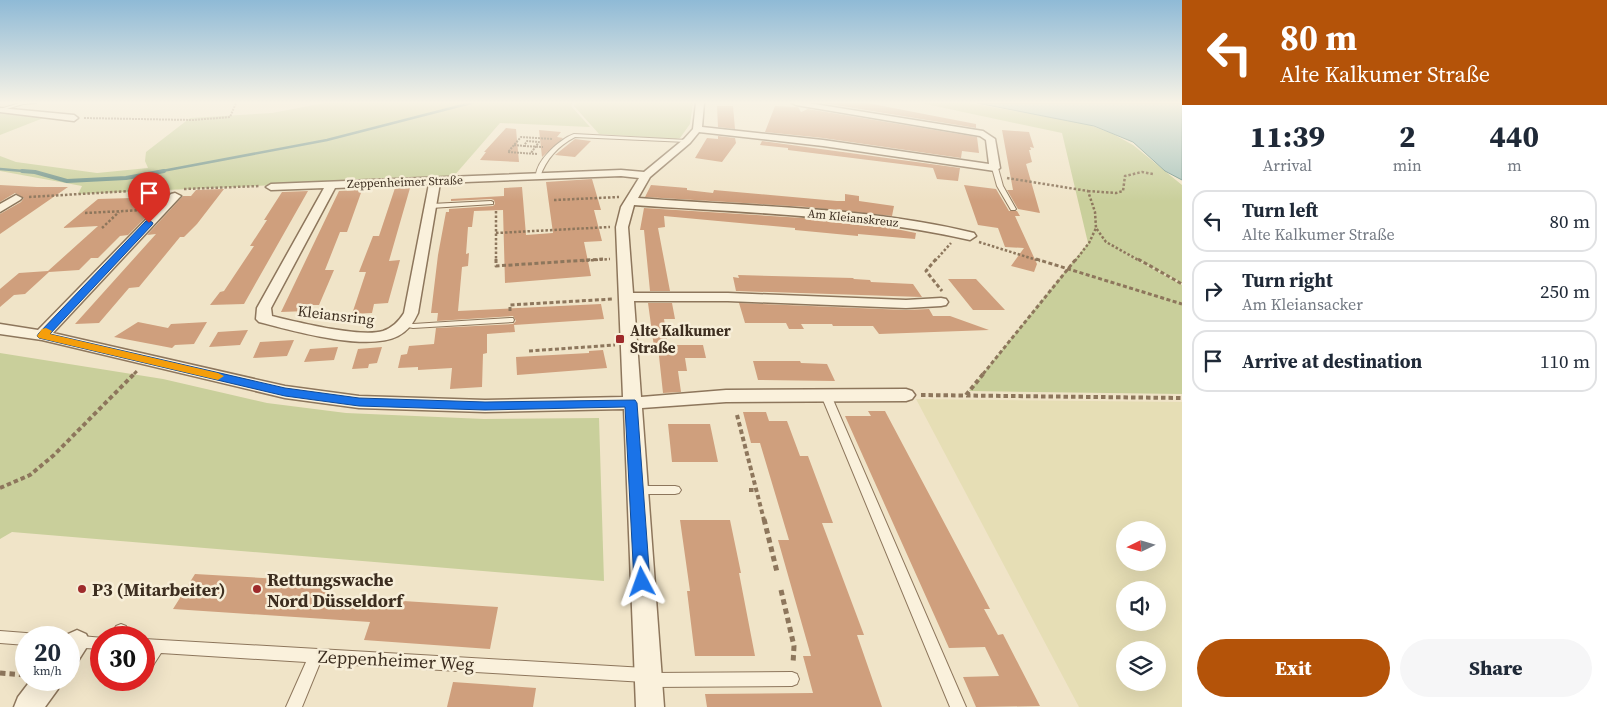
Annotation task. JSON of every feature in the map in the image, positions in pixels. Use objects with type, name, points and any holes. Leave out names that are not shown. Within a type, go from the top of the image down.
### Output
[{"type":"street","points":[[650,707],[631,403],[622,218],[646,175],[691,136]]},
{"type":"street","points":[[762,136],[818,142],[996,173],[990,138],[986,136]]},
{"type":"street","name":"Zeppenheimer Straße","points":[[271,187],[621,173],[646,175]]},
{"type":"street","points":[[405,324],[411,313],[435,180]]},
{"type":"street","name":"Kleiansring","points":[[331,184],[264,308],[264,319],[365,337],[382,337],[405,324]]},
{"type":"street","points":[[42,336],[162,210],[176,191]]},
{"type":"street","points":[[0,198],[16,198]]},
{"type":"street","points":[[0,209],[16,198]]},
{"type":"street","name":"Am Kleianskreuz","points":[[631,199],[860,218],[924,225],[965,234]]},
{"type":"street","points":[[626,298],[728,297],[906,304],[941,302]]},
{"type":"street","points":[[0,329],[42,336],[285,392],[359,402],[485,406],[631,403],[726,396],[906,394]]},
{"type":"street","points":[[28,707],[40,691]]},
{"type":"lane","points":[[538,176],[538,172],[550,155],[572,136]]},
{"type":"lane","points":[[593,136],[687,141]]},
{"type":"lane","points":[[996,173],[1000,186],[1013,209]]},
{"type":"lane","points":[[430,206],[491,203]]},
{"type":"lane","points":[[405,324],[413,326],[510,320]]},
{"type":"lane","points":[[826,395],[958,707]]},
{"type":"lane","points":[[636,490],[676,490]]},
{"type":"lane","points":[[0,637],[15,638]]},
{"type":"lane","name":"Zeppenheimer Weg","points":[[155,646],[648,677],[792,679]]},
{"type":"lane","points":[[294,707],[316,656]]},
{"type":"path","points":[[550,144],[556,139],[521,137],[508,152],[550,155]]},
{"type":"path","points":[[524,146],[527,141],[539,142],[530,154]]},
{"type":"path","points":[[514,145],[546,147]]},
{"type":"path","points":[[996,173],[1088,191],[1116,193],[1122,191],[1125,176],[1142,172],[1153,174]]},
{"type":"path","points":[[496,178],[496,266],[624,259]]},
{"type":"path","points":[[16,198],[81,193],[176,191],[272,185],[271,187]]},
{"type":"path","points":[[966,395],[1089,243],[1096,228],[1095,212],[1088,191]]},
{"type":"path","points":[[554,200],[631,199]]},
{"type":"path","points":[[85,213],[162,210]]},
{"type":"path","points":[[102,228],[119,212]]},
{"type":"path","points":[[496,233],[622,227]]},
{"type":"path","points":[[1096,228],[1106,242],[1182,284]]},
{"type":"path","points":[[941,302],[944,293],[926,270],[965,234],[979,242],[1182,304]]},
{"type":"path","points":[[510,320],[510,305],[626,298]]},
{"type":"path","points":[[529,351],[628,344]]},
{"type":"path","points":[[0,488],[30,475],[54,455],[148,360]]},
{"type":"path","points":[[906,394],[1182,398]]},
{"type":"path","points":[[737,415],[777,572]]},
{"type":"path","points":[[749,490],[756,490]]},
{"type":"path","points":[[781,590],[794,646],[792,660],[797,679],[792,679]]},
{"type":"path","points":[[0,673],[15,674]]},
{"type":"shaded area","points":[[916,399],[1182,402],[1182,707],[1079,707]]},
{"type":"green space","points":[[167,136],[489,136],[453,177],[78,194],[82,186],[0,171],[0,156],[16,162],[97,173],[148,168],[145,161],[146,152]]},
{"type":"green space","points":[[629,136],[681,136],[675,139]]},
{"type":"green space","points":[[1063,136],[1117,136],[1133,145],[1182,185],[1182,283],[1112,246],[1182,285],[1182,394],[969,391],[1088,243]]},
{"type":"green space","points":[[0,353],[163,379],[267,403],[346,413],[484,419],[599,418],[604,581],[12,532],[0,539]]},
{"type":"water","points":[[1118,136],[1182,136],[1182,180],[1165,171],[1133,142]]},
{"type":"building","points":[[499,136],[517,136],[519,162],[480,160],[486,152],[484,152]]},
{"type":"building","points":[[540,136],[558,136],[563,138],[542,157]]},
{"type":"building","points":[[718,136],[735,138],[736,143],[722,162],[695,158],[707,138],[718,139]]},
{"type":"building","points":[[804,136],[971,136],[977,137],[979,153],[962,151],[961,158]]},
{"type":"building","points":[[1003,136],[1030,136],[1034,148],[1030,147],[1031,150],[1029,150],[1032,162],[1026,164],[1040,213],[1018,209],[1007,190],[1013,190]]},
{"type":"building","points":[[575,139],[591,141],[575,157],[555,155]]},
{"type":"building","points":[[762,141],[960,168],[958,181],[937,179],[933,168],[788,150],[788,148],[760,145]]},
{"type":"building","points":[[592,179],[601,210],[594,210],[602,241],[584,242],[591,276],[505,283],[503,210],[474,211],[472,227],[468,227],[466,254],[469,253],[468,266],[462,267],[458,311],[601,304],[604,319],[514,325],[515,332],[487,334],[487,353],[483,354],[482,387],[450,389],[452,368],[418,370],[418,367],[398,368],[401,355],[407,354],[409,346],[434,344],[436,328],[513,324],[516,321],[513,316],[437,321],[438,313],[431,313],[438,255],[446,212],[449,212],[449,209],[493,206],[495,204],[494,200],[491,199],[451,201],[451,199],[504,196],[504,188],[522,187],[526,235],[553,233],[546,182]]},
{"type":"building","points":[[0,185],[68,187],[0,234],[0,214],[21,202],[24,198],[15,193],[0,202]]},
{"type":"building","points":[[651,185],[687,188],[687,190],[713,193],[714,190],[837,201],[845,201],[845,194],[859,196],[859,201],[894,206],[892,216],[807,207],[645,197]]},
{"type":"building","points":[[964,185],[996,189],[1009,211],[1017,211],[1020,216],[1015,216],[1037,264],[1034,272],[1011,266],[1024,248],[1005,247],[998,228],[978,225]]},
{"type":"building","points":[[395,188],[410,188],[389,261],[400,260],[388,303],[374,304],[372,313],[352,314],[366,272],[359,272],[373,236],[379,236]]},
{"type":"building","points":[[224,189],[197,224],[184,237],[180,237],[139,287],[129,288],[99,323],[75,324],[156,234],[147,235],[183,196],[191,196],[196,190]]},
{"type":"building","points":[[362,190],[347,232],[340,232],[325,270],[334,270],[319,305],[310,305],[307,311],[281,312],[339,191]]},
{"type":"building","points":[[308,191],[244,304],[210,305],[220,292],[224,291],[254,246],[250,246],[282,192]]},
{"type":"building","points":[[166,197],[128,235],[120,236],[98,258],[91,258],[79,270],[49,272],[25,294],[14,295],[0,307],[0,289],[19,273],[48,271],[98,226],[63,228],[98,199]]},
{"type":"building","points":[[644,208],[803,218],[886,227],[916,233],[915,239],[858,234],[858,236],[664,216],[665,227],[658,228],[670,291],[650,291],[644,230],[640,230]]},
{"type":"building","points":[[738,275],[853,278],[870,280],[871,282],[913,284],[922,297],[736,291],[733,277],[739,278]]},
{"type":"building","points":[[948,279],[976,279],[1005,310],[973,310]]},
{"type":"building","points":[[648,303],[672,303],[675,319],[664,319],[668,345],[703,345],[706,358],[685,358],[687,371],[678,371],[681,392],[663,393],[658,347],[654,347]]},
{"type":"building","points":[[739,303],[906,310],[929,309],[933,316],[950,316],[989,330],[879,334],[873,326],[833,326],[832,324],[801,324],[804,329],[789,329],[786,323],[745,323]]},
{"type":"building","points":[[138,322],[168,328],[171,324],[207,322],[194,344],[175,345],[172,348],[114,337]]},
{"type":"building","points":[[248,330],[240,345],[209,347],[218,332]]},
{"type":"building","points":[[294,340],[287,356],[253,358],[260,342]]},
{"type":"building","points":[[338,347],[334,360],[304,362],[310,349]]},
{"type":"building","points":[[382,347],[377,363],[369,364],[368,368],[352,369],[358,349]]},
{"type":"building","points":[[603,350],[607,368],[517,375],[516,357],[589,353],[589,351]]},
{"type":"building","points":[[753,361],[800,361],[801,363],[827,364],[835,381],[758,380]]},
{"type":"building","points":[[868,411],[885,411],[990,609],[984,609],[998,635],[1003,634],[1040,706],[976,707],[963,677],[999,676],[985,647],[949,648],[845,416],[871,416]]},
{"type":"building","points":[[743,412],[766,412],[769,421],[787,421],[800,456],[808,456],[833,523],[822,523],[864,635],[857,635],[882,707],[707,707],[705,694],[813,693],[803,656],[811,656],[778,540],[789,540],[760,443],[751,443]]},
{"type":"building","points":[[668,424],[710,424],[718,462],[672,462]]},
{"type":"building","points":[[680,520],[730,520],[755,656],[695,656],[687,591],[690,591]]},
{"type":"building","points":[[195,574],[330,582],[324,596],[498,607],[490,649],[364,640],[370,622],[173,609]]},
{"type":"building","points":[[453,682],[536,688],[533,707],[447,707]]},
{"type":"waterway","points":[[157,172],[343,136]]},
{"type":"waterway","points":[[0,169],[35,172]]},
{"type":"waterway","points":[[22,171],[35,172]]},
{"type":"waterway","points":[[35,172],[67,181],[126,178],[164,171]]},
{"type":"slow traffic","points":[[46,331],[42,336],[218,376]]},
{"type":"place","name":"Alte Kalkumer Straße","points":[[620,339]]},
{"type":"place","name":"P3 (Mitarbeiter)","points":[[82,589]]},
{"type":"place","name":"Rettungswache Nord Düsseldorf","points":[[257,589]]},
{"type":"route","points":[[149,223],[42,336],[285,392],[359,402],[485,406],[631,403],[642,582]]}]
